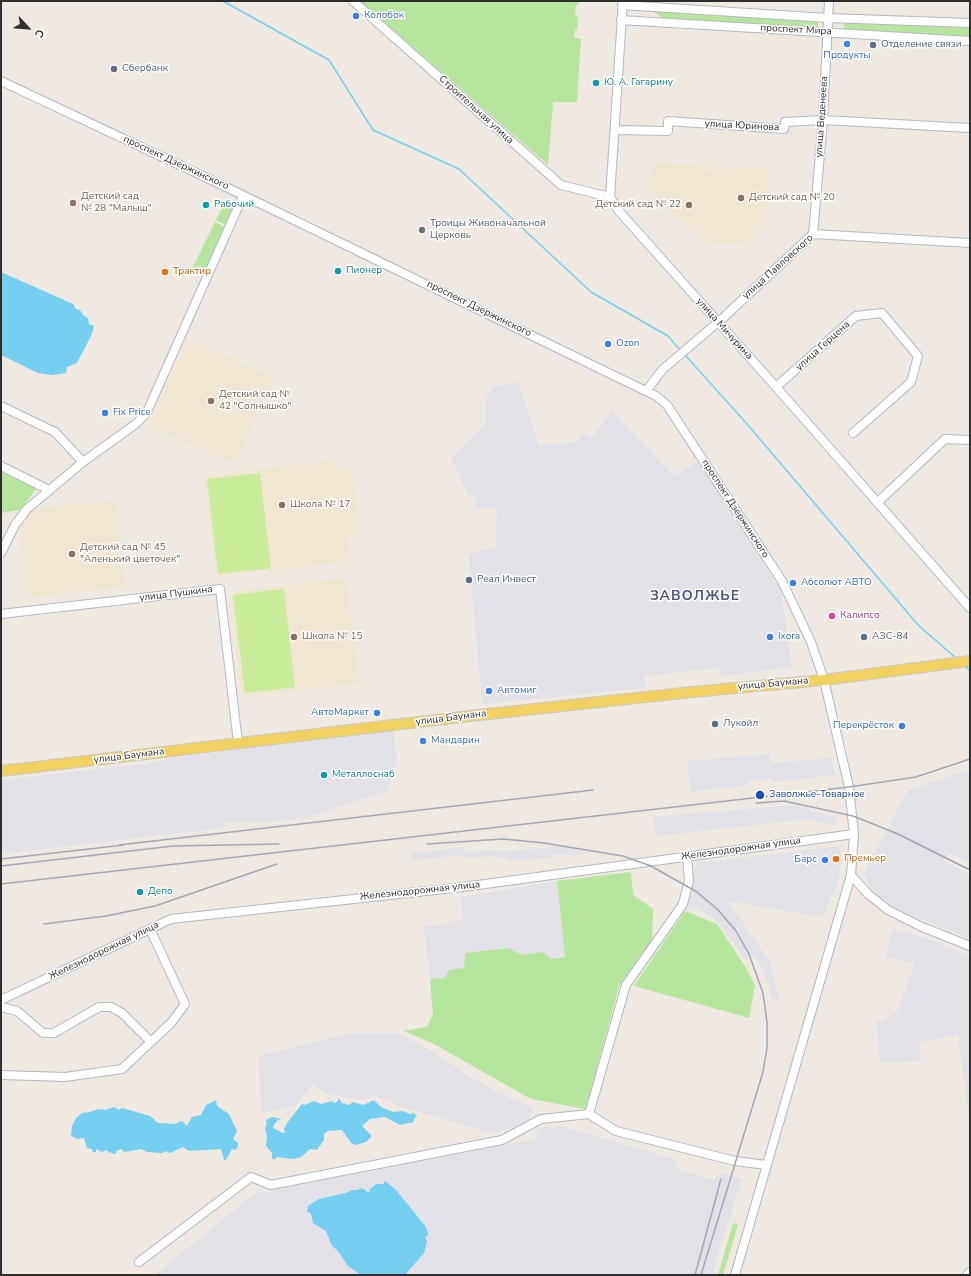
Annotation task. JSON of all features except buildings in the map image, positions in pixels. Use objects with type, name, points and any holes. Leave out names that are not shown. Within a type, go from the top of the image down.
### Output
[{"type":"main road","name":"улица Баумана","points":[[1,771],[692,692],[824,680],[970,661]]},
{"type":"street","name":"Строительная улица","points":[[354,1],[561,185],[610,197]]},
{"type":"street","name":"улица Веденеева","points":[[813,234],[823,120],[829,1]]},
{"type":"street","points":[[610,197],[622,3]]},
{"type":"street","name":"проспект Мира","points":[[622,3],[828,18],[970,24]]},
{"type":"street","name":"проспект Мира","points":[[621,20],[970,40]]},
{"type":"street","name":"проспект Дзержинского","points":[[1,81],[646,391],[667,404],[782,581],[811,642],[824,680],[850,787],[854,834],[851,875],[735,1275]]},
{"type":"street","name":"улица Юринова","points":[[615,130],[668,132],[668,121],[784,129],[785,122],[823,120],[970,128]]},
{"type":"street","points":[[1,553],[15,525],[26,510],[83,462],[137,423],[147,412],[243,196]]},
{"type":"street","name":"улица Мичурина","points":[[610,197],[618,210],[878,502],[970,608]]},
{"type":"street","name":"улица Павловского","points":[[646,391],[663,369],[718,322],[813,234],[970,243]]},
{"type":"street","name":"улица Герцена","points":[[776,387],[856,316],[882,313],[918,356],[911,382],[853,434]]},
{"type":"street","points":[[1,406],[54,432],[83,462]]},
{"type":"street","points":[[878,502],[945,439],[970,440]]},
{"type":"street","points":[[1,466],[49,490]]},
{"type":"street","name":"улица Пушкина","points":[[1,614],[220,589],[238,743]]},
{"type":"street","name":"Железнодорожная улица","points":[[1,1000],[172,919],[463,887],[854,834]]},
{"type":"street","points":[[589,1114],[626,984],[683,904],[689,881],[687,856]]},
{"type":"street","points":[[851,875],[868,894],[888,910],[922,927],[970,946]]},
{"type":"street","points":[[1,1075],[65,1077],[122,1069],[150,1041],[172,1022],[185,1004],[150,929]]},
{"type":"street","points":[[1,1007],[17,1011],[42,1033],[54,1033],[99,1007],[111,1007],[122,1012],[150,1041]]},
{"type":"street","points":[[139,1262],[251,1177],[271,1185],[502,1140],[541,1119],[589,1114],[616,1131],[735,1161],[766,1165]]},
{"type":"street","points":[[967,1275],[970,1272]]},
{"type":"shaded area","points":[[653,163],[703,166],[703,171],[716,171],[717,167],[769,170],[766,224],[746,244],[706,242],[678,222],[649,189]]},
{"type":"shaded area","name":"Детский сад № 42 \"Солнышко\"","points":[[187,339],[273,377],[238,458],[228,461],[149,426]]},
{"type":"shaded area","points":[[518,382],[539,445],[576,442],[584,434],[590,439],[612,412],[674,476],[698,462],[781,590],[792,667],[720,676],[719,668],[644,676],[645,688],[482,704],[469,555],[496,546],[497,507],[477,508],[475,497],[468,495],[451,458],[486,423],[486,398],[493,387]]},
{"type":"shaded area","name":"Школа № 17","points":[[328,461],[352,471],[360,535],[347,537],[350,561],[216,577],[204,476]]},
{"type":"shaded area","name":"Детский сад № 45 \"Аленький цветочек\"","points":[[116,500],[125,586],[27,598],[18,522],[30,509]]},
{"type":"shaded area","name":"Школа № 15","points":[[346,578],[359,683],[242,697],[230,592]]},
{"type":"shaded area","points":[[393,730],[397,761],[387,791],[305,818],[262,823],[225,822],[225,828],[1,854],[1,780],[142,764],[186,756]]},
{"type":"shaded area","points":[[769,754],[771,763],[831,758],[835,775],[773,782],[772,778],[748,781],[749,785],[690,792],[688,761]]},
{"type":"shaded area","points":[[970,770],[970,863],[950,853],[943,860],[970,875],[970,939],[897,909],[872,890],[864,873],[908,790]]},
{"type":"shaded area","points":[[793,805],[837,818],[834,826],[808,819],[656,836],[654,817]]},
{"type":"shaded area","points":[[566,846],[584,849],[585,855],[551,855],[551,858],[509,861],[508,858],[499,858],[498,856],[466,858],[465,855],[411,860],[410,853],[465,847],[466,852],[487,850],[507,851]]},
{"type":"shaded area","points":[[841,846],[839,880],[822,917],[728,901],[770,962],[779,997],[772,999],[766,978],[755,955],[745,960],[718,923],[706,913],[688,904],[696,863]]},
{"type":"shaded area","points":[[557,881],[565,957],[551,959],[544,952],[522,955],[508,948],[465,953],[464,968],[445,978],[430,979],[424,927],[463,920],[461,897]]},
{"type":"shaded area","points":[[893,929],[930,939],[970,957],[970,1128],[958,1035],[919,1042],[920,1061],[880,1063],[877,1022],[897,1012],[915,963],[886,957],[888,944]]},
{"type":"shaded area","points":[[351,1033],[397,1033],[428,1049],[493,1091],[532,1108],[528,1121],[495,1134],[399,1106],[374,1095],[363,1100],[332,1095],[312,1084],[296,1105],[261,1114],[259,1056]]},
{"type":"shaded area","points":[[557,1125],[677,1160],[674,1168],[714,1180],[719,1173],[742,1179],[712,1275],[155,1275],[254,1194],[523,1141],[534,1142],[538,1129],[545,1127],[553,1130]]},
{"type":"green space","points":[[360,1],[579,1],[579,5],[576,5],[575,16],[578,16],[577,30],[575,30],[574,38],[581,39],[577,102],[553,102],[548,165]]},
{"type":"green space","points":[[650,9],[818,19],[818,28],[664,19]]},
{"type":"green space","points":[[842,21],[970,28],[970,37],[845,30]]},
{"type":"green space","points":[[224,204],[234,208],[226,225],[216,220]]},
{"type":"green space","points":[[215,222],[225,227],[206,269],[198,266],[196,271],[192,269]]},
{"type":"green space","points":[[1,470],[37,488],[20,510],[1,513]]},
{"type":"green space","points":[[260,473],[271,568],[218,574],[207,479]]},
{"type":"green space","points":[[284,589],[295,687],[245,693],[233,595]]},
{"type":"green space","points":[[631,872],[633,895],[653,909],[652,940],[619,986],[586,1109],[531,1099],[434,1044],[404,1031],[427,1027],[433,1014],[430,979],[445,978],[449,970],[464,968],[465,953],[508,948],[522,955],[544,952],[551,959],[565,957],[557,881]]},
{"type":"green space","points":[[685,911],[717,924],[745,966],[755,985],[749,1018],[634,986]]},
{"type":"green space","points":[[733,1223],[738,1225],[723,1275],[718,1275]]},
{"type":"water","points":[[1,272],[73,304],[76,309],[80,310],[83,315],[88,318],[89,324],[94,326],[92,334],[77,363],[67,367],[66,373],[52,375],[38,373],[1,355]]},
{"type":"water","points":[[339,1098],[342,1103],[349,1105],[353,1102],[363,1105],[374,1100],[381,1107],[393,1112],[403,1111],[410,1114],[414,1113],[417,1117],[414,1118],[414,1122],[400,1125],[385,1117],[370,1119],[362,1126],[372,1136],[366,1142],[356,1145],[351,1143],[342,1130],[328,1131],[324,1134],[324,1140],[317,1150],[310,1149],[301,1157],[294,1159],[277,1157],[274,1160],[272,1158],[272,1153],[266,1146],[266,1120],[272,1117],[282,1119],[278,1120],[273,1128],[283,1133],[285,1132],[284,1129],[287,1123],[302,1104],[305,1105],[314,1101],[321,1104],[332,1101],[334,1103],[338,1101]]},
{"type":"water","points":[[216,1100],[217,1106],[229,1114],[237,1131],[233,1139],[238,1143],[238,1146],[236,1150],[232,1149],[226,1160],[224,1160],[221,1149],[189,1151],[183,1147],[170,1153],[165,1151],[162,1153],[147,1152],[141,1149],[124,1152],[122,1149],[116,1151],[116,1154],[108,1152],[107,1150],[102,1152],[96,1149],[96,1152],[93,1152],[92,1149],[87,1148],[84,1138],[78,1139],[71,1136],[72,1126],[76,1118],[82,1113],[98,1109],[105,1110],[114,1107],[119,1110],[122,1108],[150,1116],[158,1123],[175,1124],[182,1121],[187,1126],[192,1117],[201,1115],[206,1105]]},
{"type":"water","points":[[385,1181],[396,1190],[426,1227],[428,1235],[425,1237],[427,1241],[424,1253],[405,1275],[361,1275],[348,1266],[338,1251],[332,1246],[326,1231],[313,1223],[311,1214],[307,1211],[308,1206],[319,1199],[346,1193],[352,1190],[362,1188],[369,1193],[370,1189],[376,1184],[383,1184]]},
{"type":"waterway","points":[[223,1],[329,60],[373,130],[459,169],[591,292],[668,336],[679,349]]},
{"type":"waterway","points":[[686,356],[747,424],[919,626],[956,658]]},
{"type":"waterway","points":[[965,666],[970,671]]},
{"type":"railway","points":[[1,884],[849,787],[916,777],[970,759]]},
{"type":"railway","points":[[119,845],[593,790]]},
{"type":"railway","points":[[756,803],[784,801],[853,816],[898,834],[970,870]]},
{"type":"railway","points":[[427,844],[503,839],[544,843],[623,856],[651,866],[697,892],[718,910],[736,931],[749,954],[763,993],[767,1022],[767,1048],[763,1072],[701,1275]]},
{"type":"railway","points":[[1,866],[173,846],[279,844]]},
{"type":"railway","points":[[1,859],[124,845]]},
{"type":"railway","points":[[44,924],[106,916],[155,906],[277,864]]},
{"type":"railway","points":[[695,1275],[721,1179]]},
{"type":"place","name":"Колобок","points":[[356,16]]},
{"type":"place","name":"Продукты","points":[[847,44]]},
{"type":"place","name":"Отделение связи","points":[[873,45]]},
{"type":"place","name":"Сбербанк","points":[[114,69]]},
{"type":"place","name":"Ю. А. Гагарину","points":[[596,83]]},
{"type":"place","name":"Детский сад № 20","points":[[741,198]]},
{"type":"place","name":"Детский сад № 28 \"Малыш\"","points":[[73,203]]},
{"type":"place","name":"Рабочий","points":[[206,205]]},
{"type":"place","name":"Детский сад № 22","points":[[689,205]]},
{"type":"place","name":"Троицы Живоначальной Церковь","points":[[422,230]]},
{"type":"place","name":"Пионер","points":[[338,271]]},
{"type":"place","name":"Трактир","points":[[165,272]]},
{"type":"place","name":"Ozon","points":[[608,344]]},
{"type":"place","name":"Детский сад № 42 \"Солнышко\"","points":[[211,401]]},
{"type":"place","name":"Fix Price","points":[[105,413]]},
{"type":"place","name":"Школа № 17","points":[[282,505]]},
{"type":"place","name":"Детский сад № 45 \"Аленький цветочек\"","points":[[72,554]]},
{"type":"place","name":"Реал Инвест","points":[[469,580]]},
{"type":"place","name":"Абсолют АВТО","points":[[793,583]]},
{"type":"place","name":"Калипсо","points":[[832,616]]},
{"type":"place","name":"Школа № 15","points":[[294,637]]},
{"type":"place","name":"Ixora","points":[[770,637]]},
{"type":"place","name":"АЗС-84","points":[[864,637]]},
{"type":"place","name":"Автомиг","points":[[489,691]]},
{"type":"place","name":"АвтоМаркет","points":[[377,713]]},
{"type":"place","name":"Лукойл","points":[[715,724]]},
{"type":"place","name":"Перекрёсток","points":[[902,726]]},
{"type":"place","name":"Мандарин","points":[[423,741]]},
{"type":"place","name":"Металлоснаб","points":[[324,775]]},
{"type":"place","name":"Заволжье-Товарное","points":[[760,795]]},
{"type":"place","name":"Премьер","points":[[836,859]]},
{"type":"place","name":"Барс","points":[[825,860]]},
{"type":"place","name":"Депо","points":[[140,892]]},
{"type":"district","name":"ЗАВОЛЖЬЕ","points":[[695,597]]}]
